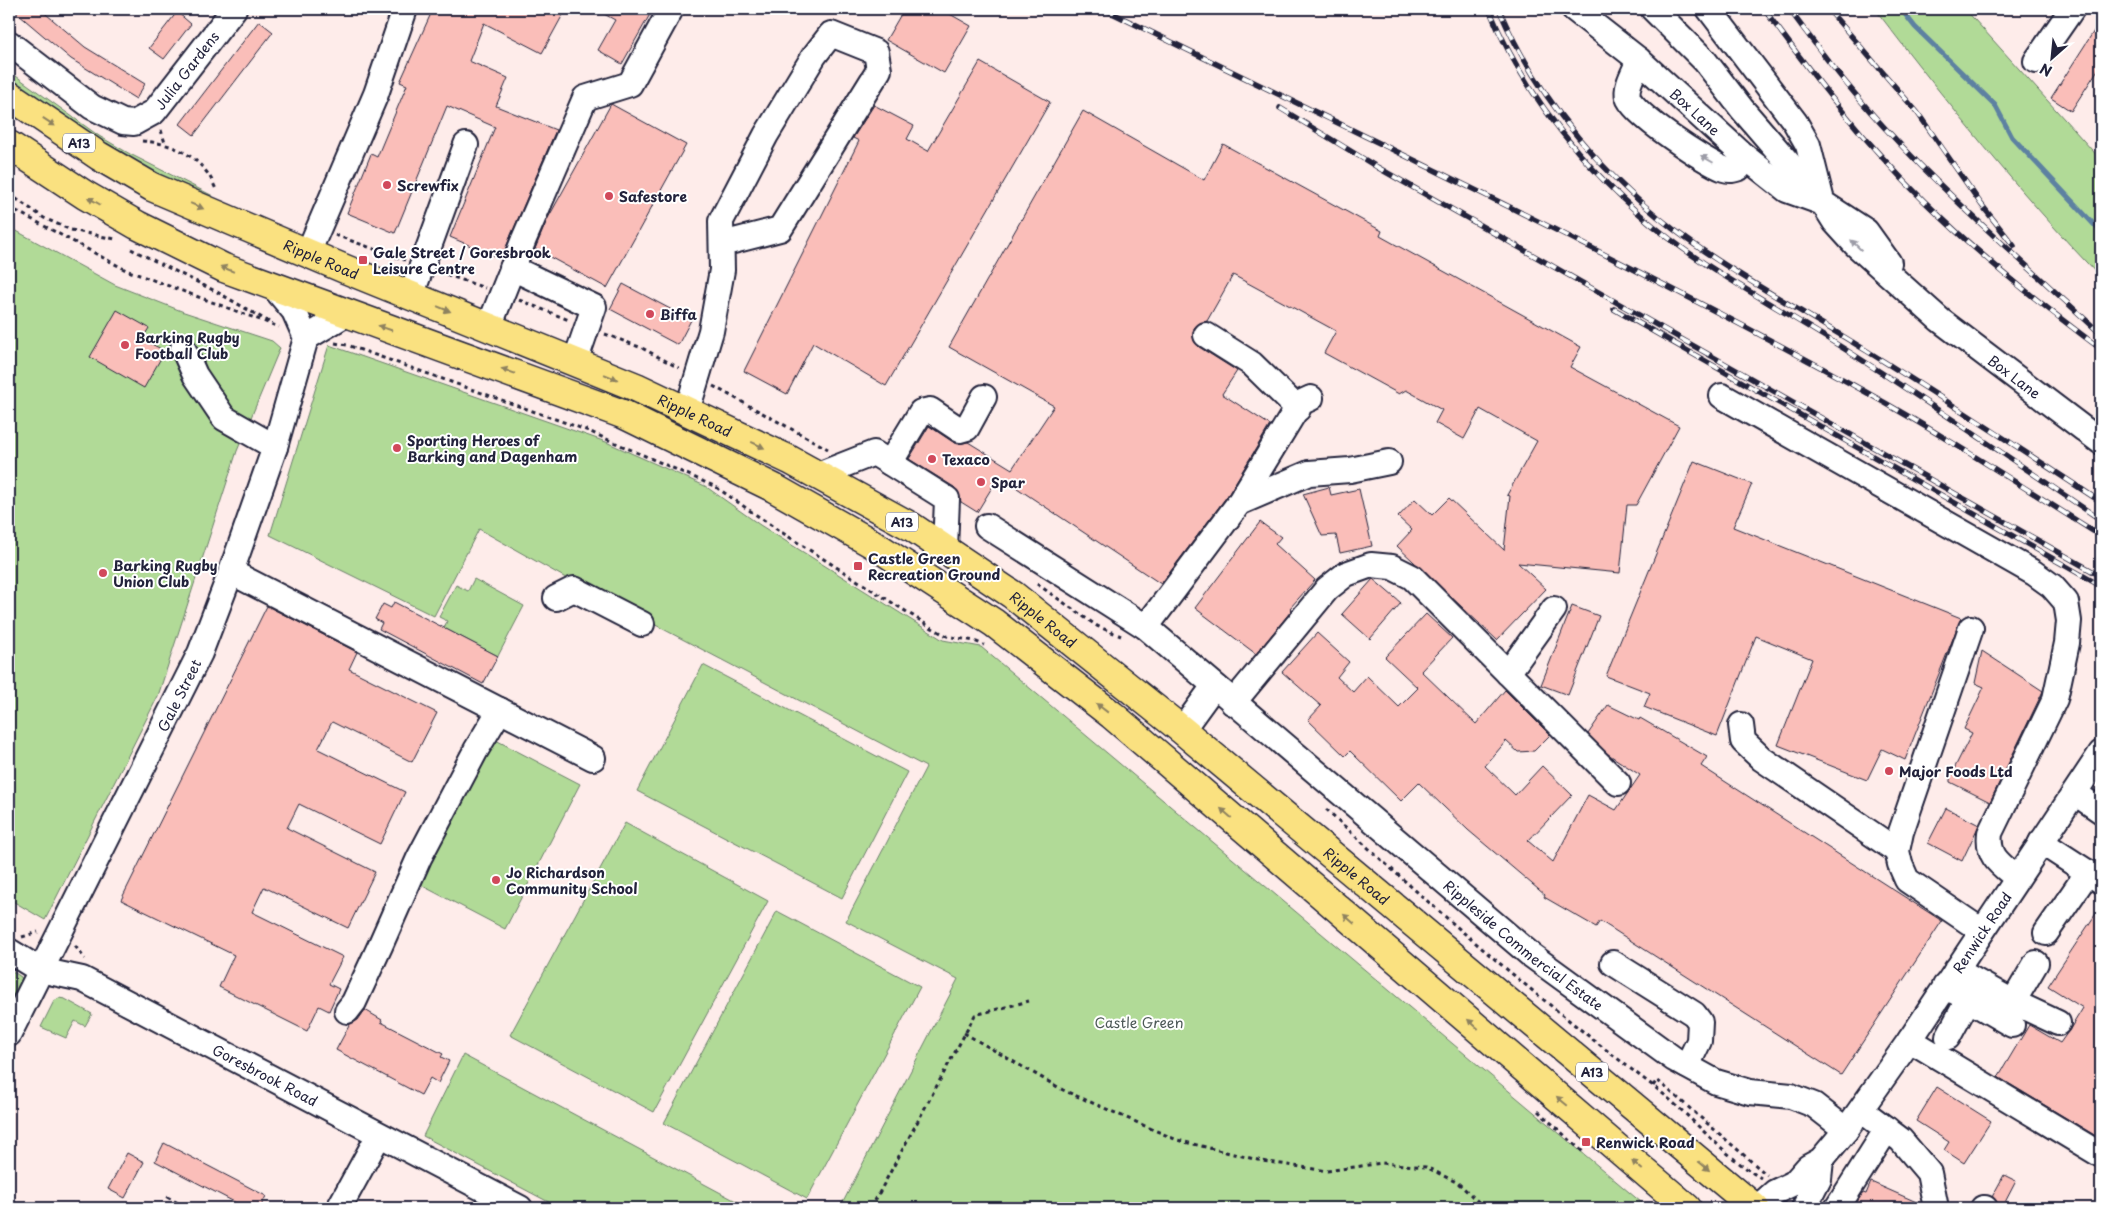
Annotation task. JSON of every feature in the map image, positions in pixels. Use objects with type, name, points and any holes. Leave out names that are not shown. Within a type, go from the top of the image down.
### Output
[{"type":"highway","name":"Ripple Road","points":[[9,94],[99,156],[152,187],[411,296],[575,362],[687,411],[818,475],[912,527],[1013,596],[1182,730],[1756,1208]]},
{"type":"highway","name":"A13","points":[[9,145],[85,196],[137,226],[224,268],[346,314],[535,380],[624,415],[774,488],[873,544],[994,622],[1112,715],[1687,1208]]},
{"type":"street","name":"Julia Gardens","points":[[134,132],[154,112],[234,9]]},
{"type":"street","points":[[308,253],[376,94],[405,9]]},
{"type":"street","points":[[489,327],[512,268],[585,98],[630,84],[671,9]]},
{"type":"street","name":"Box Lane","points":[[1574,9],[1639,60],[1744,156],[1787,190],[1823,203],[1835,222],[1855,244],[1906,290],[1955,331],[2101,442]]},
{"type":"street","points":[[1653,9],[1705,61],[1742,109],[1823,203]]},
{"type":"street","points":[[1709,9],[1795,122],[1808,144],[1823,203]]},
{"type":"street","points":[[2036,61],[2072,9]]},
{"type":"street","points":[[687,411],[711,331],[722,270],[721,221],[766,135],[814,56],[831,34],[876,52],[879,70],[780,229],[722,244]]},
{"type":"street","points":[[9,42],[92,107],[123,122],[134,132]]},
{"type":"street","points":[[1639,60],[1629,85],[1628,96],[1634,108],[1683,146],[1724,169],[1732,171],[1739,168],[1744,156]]},
{"type":"street","points":[[411,296],[466,145]]},
{"type":"street","points":[[512,268],[594,308],[575,362]]},
{"type":"street","points":[[273,286],[294,311],[307,337],[346,314]]},
{"type":"street","points":[[1146,627],[1239,503],[1304,403],[1252,364],[1206,335]]},
{"type":"street","name":"Gale Street","points":[[9,1034],[200,653],[275,447],[307,337]]},
{"type":"street","points":[[183,348],[195,375],[224,418],[275,447]]},
{"type":"street","points":[[1722,396],[2034,573],[2052,586],[2066,602],[2069,621],[2067,643],[2055,699],[1990,833],[1989,846],[1992,854],[1998,863],[2017,878]]},
{"type":"street","points":[[890,463],[921,412],[930,410],[960,430],[967,428],[984,397]]},
{"type":"street","points":[[818,475],[874,453],[948,499],[945,549]]},
{"type":"street","points":[[1239,503],[1309,473],[1350,470],[1389,462]]},
{"type":"street","name":"Rippleside Commercial Estate","points":[[987,526],[1146,627],[1530,955],[1687,1066],[1716,1082],[1750,1092],[1791,1096],[1814,1105],[1846,1130]]},
{"type":"street","points":[[1233,703],[1327,589],[1346,574],[1371,565],[1392,567],[1412,577],[1618,783]]},
{"type":"street","points":[[231,572],[593,758]]},
{"type":"street","points":[[556,598],[574,589],[642,624]]},
{"type":"street","points":[[1508,673],[1554,609]]},
{"type":"street","points":[[1971,628],[1901,832],[1897,851],[1907,880],[1982,931]]},
{"type":"street","points":[[1182,730],[1214,686]]},
{"type":"street","points":[[347,1011],[373,962],[419,858],[476,750],[500,710]]},
{"type":"street","points":[[1741,725],[1743,741],[1762,759],[1897,851]]},
{"type":"street","name":"Renwick Road","points":[[1756,1208],[1775,1192],[1794,1183],[1808,1167],[1821,1160],[1846,1130],[1910,1040],[2101,754]]},
{"type":"street","points":[[2075,793],[2101,811]]},
{"type":"street","points":[[2041,842],[2095,876],[2046,933]]},
{"type":"street","name":"Goresbrook Road","points":[[9,950],[40,970],[82,979],[517,1208]]},
{"type":"street","points":[[1613,963],[1694,1014],[1700,1022],[1699,1041],[1687,1066]]},
{"type":"street","points":[[2012,1014],[2036,963]]},
{"type":"street","points":[[1951,978],[1968,1000],[2012,1014],[2058,1023]]},
{"type":"street","points":[[1951,978],[2012,1014]]},
{"type":"street","points":[[1948,1037],[1968,1000]]},
{"type":"street","points":[[1910,1040],[2101,1155]]},
{"type":"street","points":[[1861,1110],[1901,1140],[1929,1172],[1936,1208]]},
{"type":"street","points":[[1838,1208],[1887,1129]]},
{"type":"street","points":[[339,1208],[379,1135]]},
{"type":"street","name":"Renwick Road","points":[[1804,1208],[1819,1179],[1821,1160]]},
{"type":"path","points":[[134,132],[165,143],[190,155],[208,174],[219,194]]},
{"type":"path","points":[[9,194],[44,218],[71,230],[112,238],[121,243]]},
{"type":"path","points":[[9,207],[126,270],[307,337],[347,345],[586,430],[716,488],[778,530],[932,628],[947,636],[974,641],[990,650]]},
{"type":"path","points":[[130,248],[279,327]]},
{"type":"path","points":[[1322,806],[1417,894],[1561,1015],[1652,1086],[1754,1174],[1761,1178],[1771,1178]]},
{"type":"path","points":[[871,1208],[975,1015],[1029,1001]]},
{"type":"path","points":[[964,1033],[1063,1090],[1177,1140],[1262,1162],[1327,1171],[1382,1163],[1426,1166],[1458,1183],[1485,1208]]},
{"type":"path","points":[[1652,1086],[1658,1080],[1765,1174]]},
{"type":"path","points":[[1532,1106],[1583,1152]]},
{"type":"path","points":[[167,1197],[187,1208]]},
{"type":"green space","points":[[1875,9],[1965,9],[2101,160],[2101,278],[2041,213],[1984,146]]},
{"type":"green space","points":[[9,71],[99,136],[213,196],[211,199],[156,173],[85,134],[9,80]]},
{"type":"green space","name":"Barking Rugby Union Club","points":[[11,228],[115,285],[184,312],[272,341],[280,348],[237,451],[158,696],[45,920],[9,899],[9,233]]},
{"type":"green space","name":"Castle Green","points":[[329,345],[606,442],[705,486],[760,525],[943,640],[981,647],[1648,1208],[840,1208],[958,979],[846,921],[926,767],[564,577],[479,529],[434,616],[270,535]]},
{"type":"green space","points":[[474,579],[524,606],[498,656],[444,628],[447,621],[439,617],[456,585],[468,591]]},
{"type":"green space","points":[[703,665],[907,772],[842,898],[637,791]]},
{"type":"green space","points":[[490,737],[580,784],[505,929],[415,882]]},
{"type":"green space","points":[[625,823],[768,901],[654,1112],[510,1035]]},
{"type":"green space","points":[[777,911],[920,987],[807,1199],[664,1123]]},
{"type":"green space","points":[[9,969],[21,977],[22,980],[10,1002]]},
{"type":"green space","points":[[59,998],[65,999],[92,1014],[85,1026],[75,1021],[66,1038],[41,1027],[54,1001]]},
{"type":"green space","points":[[463,1055],[749,1208],[560,1208],[423,1136]]},
{"type":"building","points":[[12,9],[40,9],[85,47],[145,84],[136,99],[71,59]]},
{"type":"building","points":[[433,9],[566,9],[542,53],[484,23],[469,61],[508,78],[496,106],[556,130],[501,259],[450,237],[495,127],[447,106],[395,233],[347,213],[371,154],[377,157],[407,85],[400,82]]},
{"type":"building","points":[[595,9],[653,9],[622,64],[598,50],[615,20]]},
{"type":"building","points":[[904,9],[941,9],[971,26],[944,73],[886,40]]},
{"type":"building","points":[[177,12],[191,24],[164,59],[149,48]]},
{"type":"building","points":[[2101,20],[2101,65],[2071,111],[2051,98]]},
{"type":"building","points":[[259,21],[273,32],[194,135],[180,124]]},
{"type":"building","points":[[980,62],[1050,102],[886,386],[813,343],[787,394],[744,371],[859,141],[853,138],[874,105],[914,126],[907,139],[928,151]]},
{"type":"building","name":"Safestore","points":[[611,104],[686,145],[607,288],[535,249],[547,220]]},
{"type":"building","points":[[1083,111],[1204,180],[1223,144],[1382,231],[1380,236],[1581,347],[1570,367],[1679,426],[1636,505],[1627,505],[1620,573],[1518,563],[1546,589],[1497,640],[1397,546],[1412,530],[1398,517],[1415,499],[1432,515],[1449,498],[1504,550],[1510,496],[1507,495],[1537,441],[1480,409],[1464,439],[1435,423],[1442,410],[1406,390],[1399,394],[1324,353],[1336,331],[1233,275],[1207,321],[1200,323],[1194,328],[1194,341],[1199,347],[1237,371],[1222,394],[1270,425],[1228,495],[1161,584],[999,476],[977,512],[961,502],[959,493],[954,487],[909,459],[929,426],[953,442],[958,444],[968,442],[1012,469],[1054,406],[949,347]]},
{"type":"building","name":"Biffa","points":[[623,284],[691,320],[678,345],[610,309]]},
{"type":"building","name":"Barking Rugby Football Club","points":[[117,310],[149,328],[142,339],[165,351],[144,388],[90,357]]},
{"type":"building","points":[[1694,461],[1752,484],[1733,527],[1961,618],[1905,760],[1882,749],[1867,780],[1778,745],[1812,659],[1756,636],[1717,736],[1644,707],[1650,693],[1606,676]]},
{"type":"building","points":[[1329,487],[1331,495],[1359,489],[1372,546],[1340,553],[1336,535],[1322,536],[1303,494]]},
{"type":"building","points":[[1260,522],[1281,537],[1275,544],[1315,580],[1290,608],[1292,610],[1256,654],[1195,608]]},
{"type":"building","points":[[1373,579],[1401,603],[1370,639],[1342,614]]},
{"type":"building","points":[[394,602],[498,656],[483,684],[379,629],[382,623],[375,619],[383,604],[391,608]]},
{"type":"building","points":[[267,606],[357,652],[349,669],[437,713],[412,762],[332,722],[318,749],[405,792],[380,844],[299,804],[287,828],[375,872],[348,928],[264,887],[252,912],[343,957],[329,984],[339,989],[329,1011],[319,1006],[307,1031],[219,987],[234,955],[121,900]]},
{"type":"building","points":[[1572,606],[1599,616],[1568,695],[1541,685]]},
{"type":"building","points":[[1426,614],[1452,638],[1421,671],[1476,724],[1505,690],[1550,735],[1534,751],[1518,752],[1506,741],[1485,766],[1515,795],[1542,766],[1572,795],[1528,841],[1553,862],[1588,795],[1616,810],[1640,775],[1608,754],[1588,734],[1608,705],[1639,720],[1640,718],[1707,757],[1701,766],[1942,921],[1841,1075],[1600,921],[1596,927],[1544,897],[1545,895],[1468,830],[1419,783],[1401,801],[1350,751],[1345,756],[1308,720],[1321,706],[1282,672],[1317,633],[1349,662],[1337,677],[1353,692],[1367,676],[1399,707],[1418,688],[1385,657]]},
{"type":"building","points":[[1982,651],[2043,691],[1990,802],[1950,782],[1950,777],[1972,733],[1964,729],[1984,687],[1975,683]]},
{"type":"building","points":[[1946,808],[1979,825],[1962,861],[1928,843]]},
{"type":"building","points":[[2101,906],[2101,1139],[1998,1077],[2029,1025],[2060,1043],[2083,1008],[2048,986]]},
{"type":"building","points":[[365,1010],[382,1020],[381,1022],[443,1054],[441,1057],[449,1061],[438,1083],[430,1078],[421,1095],[336,1050],[350,1024],[358,1020]]},
{"type":"building","points":[[1937,1087],[1991,1121],[1964,1163],[1944,1150],[1949,1142],[1916,1121]]},
{"type":"building","points":[[164,1143],[266,1196],[260,1208],[246,1208],[155,1161]]},
{"type":"building","points":[[127,1153],[144,1162],[125,1198],[108,1189]]},
{"type":"building","points":[[2004,1175],[2016,1181],[2002,1208],[1999,1208],[1992,1197]]},
{"type":"building","points":[[1871,1182],[1921,1204],[1922,1208],[1853,1208],[1863,1193],[1866,1194]]},
{"type":"waterway","points":[[1901,9],[1915,27],[1995,105],[2012,137],[2101,232]]},
{"type":"railway","points":[[1104,9],[1486,195],[1771,340],[1924,426],[2101,536]]},
{"type":"railway","points":[[1489,9],[1527,83],[1551,118],[1578,152],[1607,183],[1670,239],[1704,263],[1885,375],[2101,520]]},
{"type":"railway","points":[[1499,9],[1515,43],[1555,107],[1603,165],[1658,217],[1710,255],[1897,369],[2101,502]]},
{"type":"railway","points":[[1764,9],[1840,108],[1902,179],[1966,240],[2010,278],[2101,349]]},
{"type":"railway","points":[[1789,9],[1823,55],[1871,113],[1910,154],[1963,207],[2101,334]]},
{"type":"railway","points":[[1828,9],[1917,112],[1981,204],[2014,246]]},
{"type":"railway","points":[[1280,108],[1377,167],[2101,576]]},
{"type":"railway","points":[[1614,309],[2101,586]]},
{"type":"place","name":"Screwfix","points":[[387,185]]},
{"type":"place","name":"Safestore","points":[[609,196]]},
{"type":"place","name":"Gale Street / Goresbrook Leisure Centre","points":[[363,260]]},
{"type":"place","name":"Biffa","points":[[650,314]]},
{"type":"place","name":"Barking Rugby Football Club","points":[[125,345]]},
{"type":"place","name":"Sporting Heroes of Barking and Dagenham","points":[[397,448]]},
{"type":"place","name":"Texaco","points":[[932,459]]},
{"type":"place","name":"Spar","points":[[981,482]]},
{"type":"place","name":"Castle Green Recreation Ground","points":[[858,566]]},
{"type":"place","name":"Barking Rugby Union Club","points":[[103,573]]},
{"type":"place","name":"Major Foods Ltd","points":[[1889,771]]},
{"type":"place","name":"Jo Richardson Community School","points":[[496,880]]},
{"type":"place","name":"Renwick Road","points":[[1586,1142]]}]
